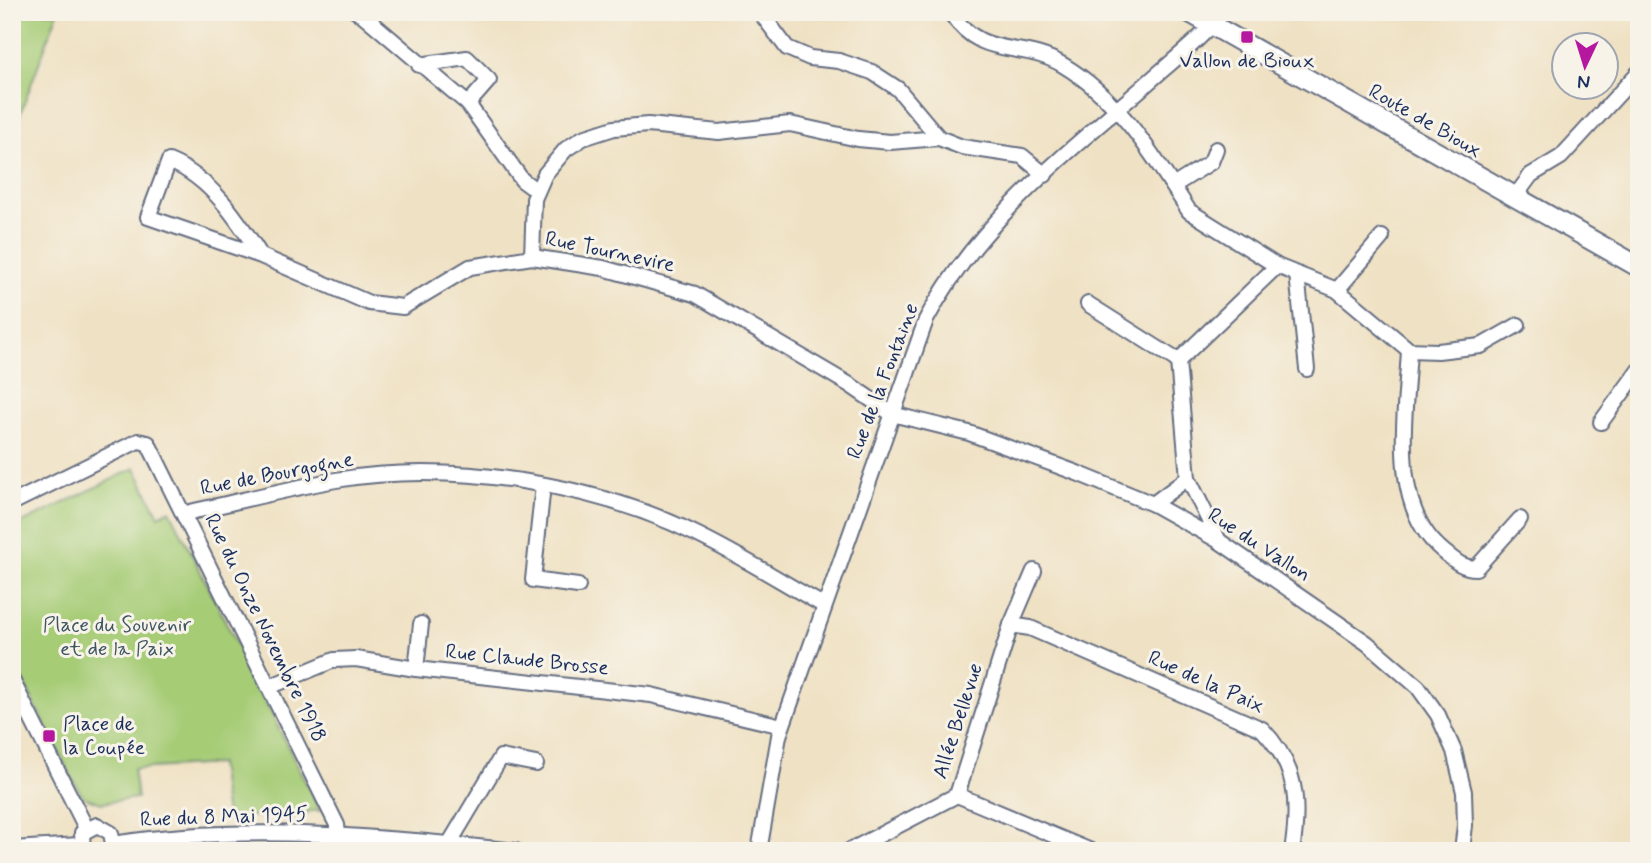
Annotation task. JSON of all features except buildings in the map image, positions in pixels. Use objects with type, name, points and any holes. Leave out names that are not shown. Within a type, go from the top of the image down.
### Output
[{"type":"main road","name":"Route de Bioux","points":[[1189,12],[1218,19],[1514,198],[1639,267]]},
{"type":"street","points":[[760,12],[787,48],[810,58],[839,61],[872,72],[898,89],[939,138],[962,147],[1022,156],[1045,175]]},
{"type":"street","points":[[950,12],[975,38],[989,47],[1039,52],[1064,65],[1118,109],[1189,211],[1203,223],[1249,246],[1277,265],[1337,290],[1409,350],[1438,352],[1481,346],[1518,325]]},
{"type":"street","points":[[361,13],[468,104],[522,180],[537,191]]},
{"type":"street","name":"Rue de la Fontaine","points":[[759,851],[782,726],[926,320],[939,294],[990,228],[1218,19]]},
{"type":"street","points":[[419,65],[467,58],[489,80],[468,104]]},
{"type":"street","points":[[1514,198],[1531,175],[1560,157],[1637,74]]},
{"type":"street","name":"Rue Tournevire","points":[[892,414],[850,385],[695,294],[603,268],[532,257],[534,199],[545,174],[566,149],[583,138],[614,128],[648,125],[719,132],[790,124],[858,139],[890,142],[939,138]]},
{"type":"street","points":[[1173,186],[1211,162],[1216,149]]},
{"type":"street","points":[[261,256],[233,213],[185,168],[169,161],[148,216],[261,256],[369,303],[403,307],[470,267],[532,257]]},
{"type":"street","points":[[1337,290],[1382,237]]},
{"type":"street","points":[[1178,361],[1277,265]]},
{"type":"street","points":[[1297,274],[1307,369]]},
{"type":"street","points":[[1088,304],[1178,361]]},
{"type":"street","points":[[1409,350],[1404,461],[1415,515],[1429,539],[1462,566],[1476,568],[1520,519]]},
{"type":"street","points":[[1178,361],[1188,478],[1219,541]]},
{"type":"street","points":[[1601,422],[1639,370]]},
{"type":"street","name":"Rue du Vallon","points":[[892,414],[969,433],[1153,504],[1219,541],[1367,643],[1418,687],[1438,715],[1454,751],[1464,792],[1465,825],[1462,851]]},
{"type":"street","name":"Rue du Onze Novembre 1918","points":[[12,503],[138,440],[148,443],[186,513],[337,825],[338,834]]},
{"type":"street","name":"Rue de Bourgogne","points":[[186,513],[338,480],[424,473],[543,485],[620,504],[697,534],[823,605]]},
{"type":"street","points":[[1153,504],[1188,478]]},
{"type":"street","points":[[543,485],[533,580],[578,586]]},
{"type":"street","name":"Allée Bellevue","points":[[849,851],[957,795],[1011,625],[1034,571]]},
{"type":"street","points":[[416,669],[421,624]]},
{"type":"street","name":"Rue de la Paix","points":[[1011,625],[1030,628],[1262,729],[1278,746],[1291,771],[1296,790],[1297,815],[1292,851]]},
{"type":"street","name":"Rue Claude Brosse","points":[[269,687],[334,660],[356,659],[416,669],[651,695],[782,726]]},
{"type":"street","points":[[12,680],[86,828]]},
{"type":"street","points":[[449,844],[501,757],[536,764]]},
{"type":"street","points":[[957,795],[1091,851]]},
{"type":"street","points":[[12,849],[82,848],[80,839],[86,828],[97,825],[107,829],[111,848]]},
{"type":"street","name":"Rue du 8 Mai 1945","points":[[111,848],[225,835],[338,834],[516,851]]},
{"type":"green space","points":[[12,12],[58,12],[12,136]]},
{"type":"green space","name":"Place du Souvenir et de la Paix","points":[[135,468],[159,516],[170,510],[320,811],[309,811],[305,816],[226,816],[219,764],[133,769],[137,798],[102,803],[83,797],[74,782],[12,660],[12,528]]},
{"type":"place","name":"Vallon de Bioux","points":[[1247,37]]},
{"type":"place","name":"Place de la Coupée","points":[[49,736]]}]
